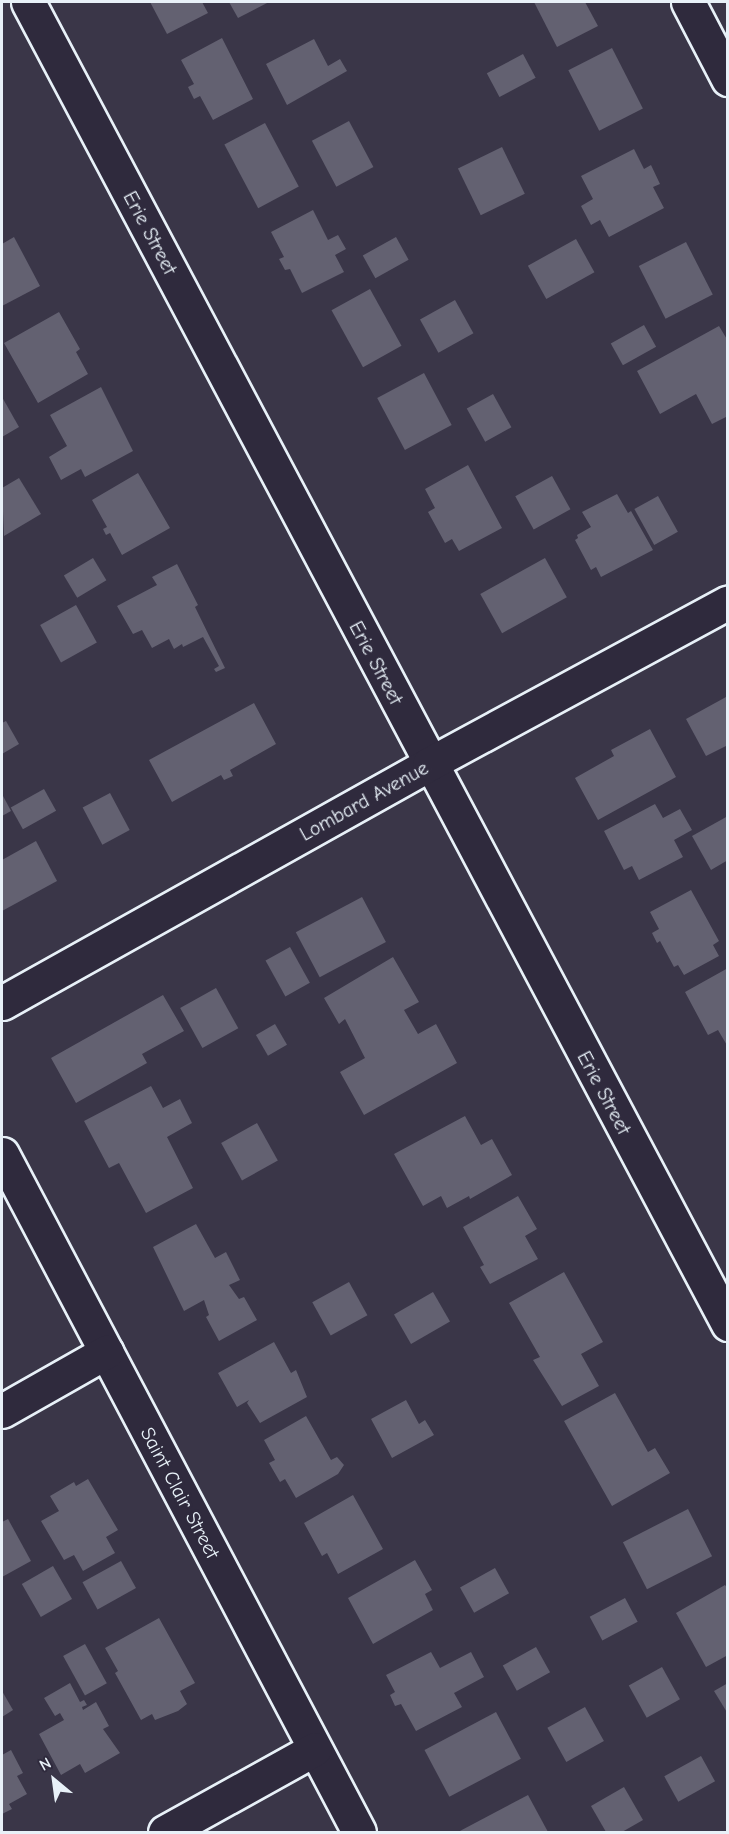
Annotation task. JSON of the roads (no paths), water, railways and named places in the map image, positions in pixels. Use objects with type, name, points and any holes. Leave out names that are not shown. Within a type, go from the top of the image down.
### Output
[{"type":"street","name":"Erie Street","points":[[28,2],[429,764],[728,1324]]},
{"type":"street","points":[[688,2],[728,79]]},
{"type":"street","name":"Lombard Avenue","points":[[2,1003],[429,764],[728,602]]},
{"type":"street","name":"Saint Clair Street","points":[[2,1154],[359,1833]]},
{"type":"street","points":[[2,1411],[106,1353]]},
{"type":"street","points":[[165,1833],[315,1749]]}]
